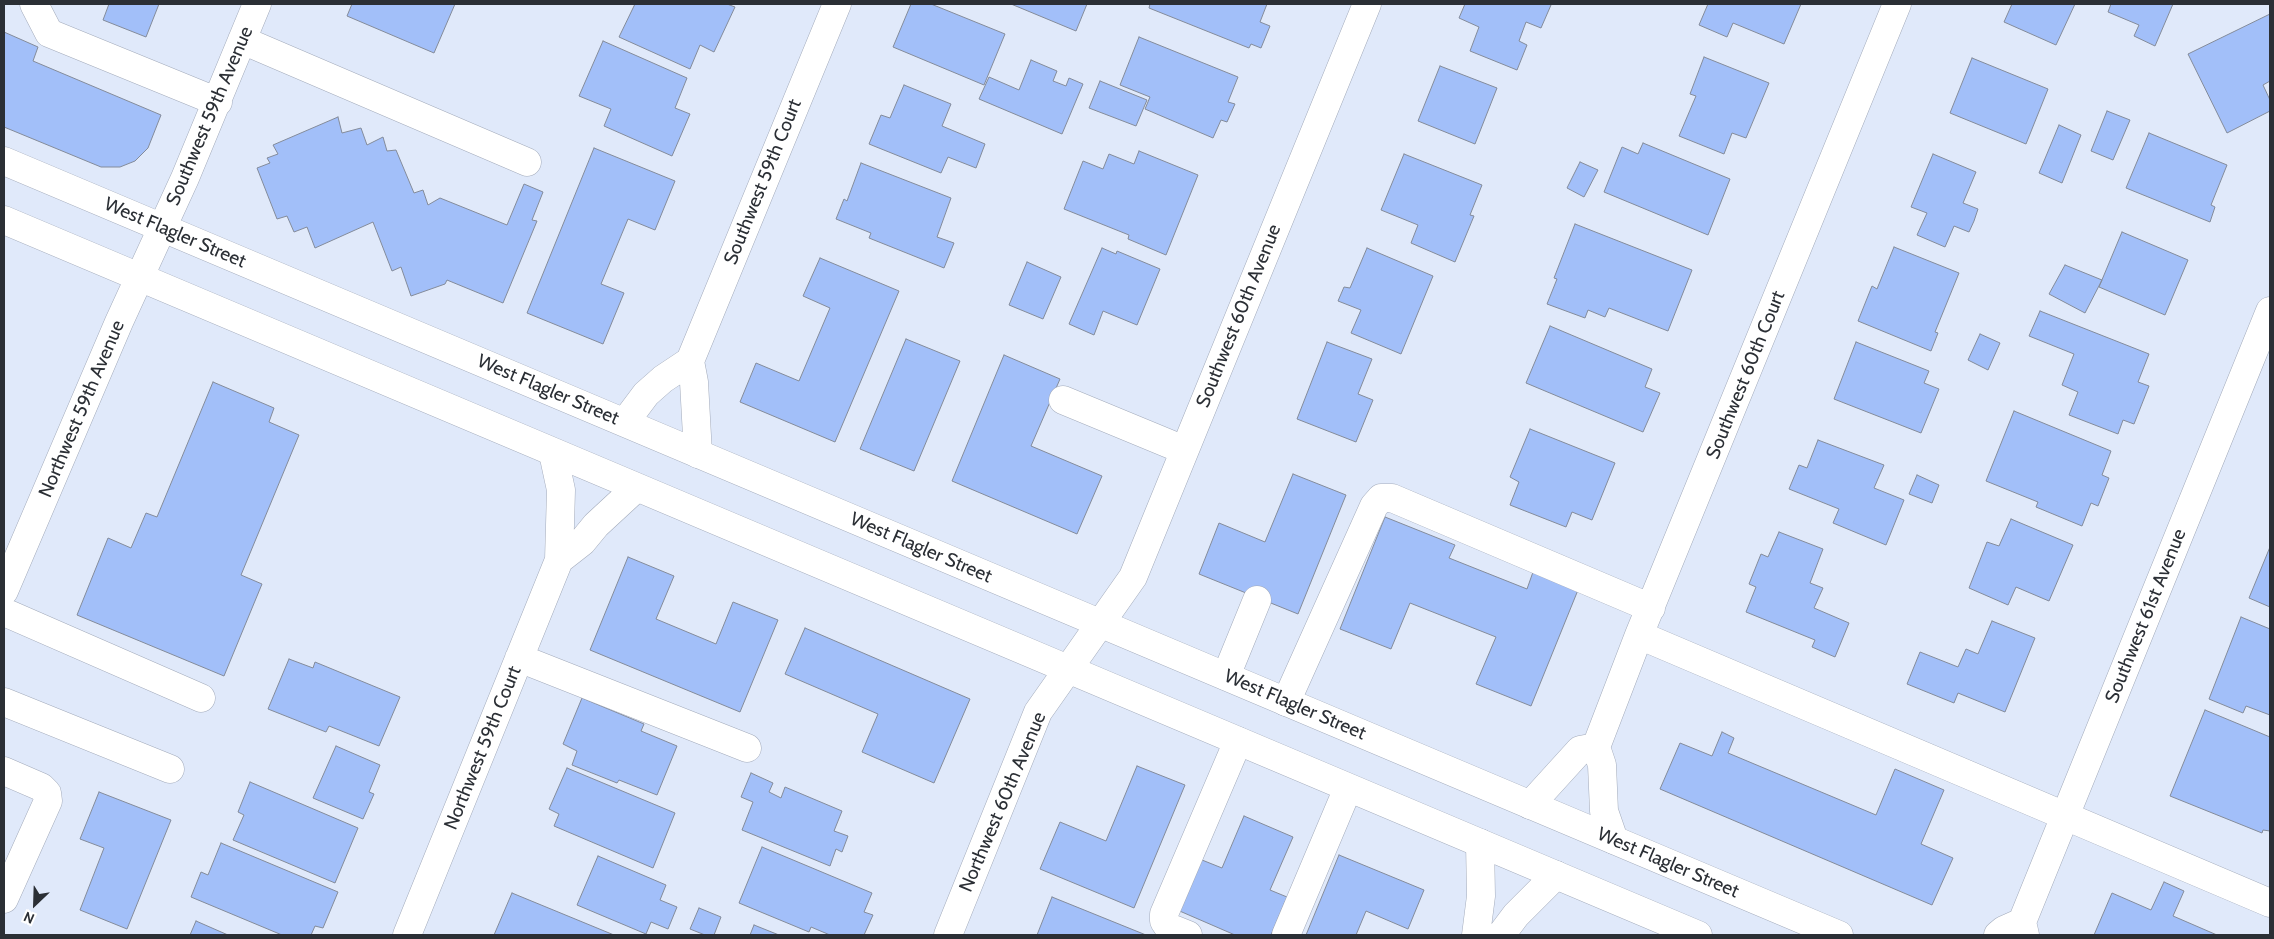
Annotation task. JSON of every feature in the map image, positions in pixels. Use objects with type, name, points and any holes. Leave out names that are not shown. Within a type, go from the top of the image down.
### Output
[{"type":"street","points":[[34,4],[49,33],[218,102]]},
{"type":"street","name":"Southwest 59th Avenue","points":[[163,228],[218,102],[257,4]]},
{"type":"street","name":"Southwest 59th Court","points":[[690,361],[837,4]]},
{"type":"street","name":"Southwest 60th Avenue","points":[[1102,624],[1133,578],[1367,4]]},
{"type":"street","name":"Southwest 60th Court","points":[[1596,747],[1639,635],[1898,4]]},
{"type":"street","points":[[242,40],[527,162]]},
{"type":"street","name":"West Flagler Street","points":[[4,161],[1839,935]]},
{"type":"street","points":[[4,220],[1698,935]]},
{"type":"street","name":"Northwest 59th Avenue","points":[[4,591],[163,228]]},
{"type":"street","name":"Southwest 61st Avenue","points":[[1998,935],[2004,930],[2024,929],[2065,817],[2270,311]]},
{"type":"street","points":[[625,422],[646,394],[663,379],[690,361],[694,382],[698,454]]},
{"type":"street","points":[[1063,400],[1184,450]]},
{"type":"street","name":"Northwest 59th Court","points":[[407,935],[559,560],[561,490],[553,453]]},
{"type":"street","points":[[559,560],[582,542],[596,525],[636,488]]},
{"type":"street","points":[[1286,702],[1374,506],[1381,498],[1392,498],[1651,608]]},
{"type":"street","points":[[1226,676],[1257,600]]},
{"type":"street","points":[[4,612],[201,698]]},
{"type":"street","name":"Northwest 60th Avenue","points":[[948,935],[1038,712],[1102,624]]},
{"type":"street","points":[[1639,635],[2270,903]]},
{"type":"street","points":[[520,658],[747,748]]},
{"type":"street","points":[[4,702],[170,769]]},
{"type":"street","points":[[1188,935],[1168,927],[1164,921],[1164,914],[1238,741]]},
{"type":"street","points":[[1530,805],[1580,750],[1596,747],[1602,766],[1604,812],[1614,840]]},
{"type":"street","points":[[4,771],[41,787],[47,793],[48,801],[4,899]]},
{"type":"street","points":[[1286,935],[1348,788]]},
{"type":"street","points":[[1476,935],[1481,896],[1480,843]]},
{"type":"street","points":[[1502,935],[1516,915],[1556,875]]},
{"type":"building","points":[[109,4],[159,4],[146,37],[103,20]]},
{"type":"building","points":[[352,4],[455,4],[434,53],[347,16]]},
{"type":"building","points":[[635,4],[727,4],[735,7],[714,52],[700,45],[690,69],[619,37]]},
{"type":"building","points":[[911,4],[931,4],[1005,34],[984,85],[893,47]]},
{"type":"building","points":[[1011,4],[1087,4],[1076,31]]},
{"type":"building","points":[[1150,4],[1267,4],[1260,22],[1270,26],[1261,48],[1251,44],[1249,48],[1149,8]]},
{"type":"building","points":[[1465,4],[1551,5],[1541,28],[1526,22],[1519,41],[1527,45],[1517,70],[1470,51],[1479,27],[1459,18]]},
{"type":"building","points":[[1708,4],[1801,4],[1784,44],[1733,23],[1727,37],[1699,25]]},
{"type":"building","points":[[2012,4],[2075,4],[2056,45],[2004,22]]},
{"type":"building","points":[[2111,4],[2173,4],[2155,46],[2134,36],[2139,25],[2108,12]]},
{"type":"building","points":[[2270,14],[2270,81],[2263,85],[2270,100],[2270,111],[2227,133],[2188,54]]},
{"type":"building","points":[[4,32],[38,47],[33,61],[161,115],[148,148],[135,161],[120,167],[101,167],[4,127]]},
{"type":"building","points":[[1139,37],[1238,77],[1228,102],[1235,104],[1227,122],[1221,120],[1213,138],[1145,109],[1150,97],[1120,85]]},
{"type":"building","points":[[603,41],[687,78],[675,108],[690,114],[672,156],[604,126],[611,109],[579,96]]},
{"type":"building","points":[[1704,57],[1769,83],[1746,138],[1732,133],[1724,154],[1679,136],[1696,96],[1690,94]]},
{"type":"building","points":[[1972,58],[2048,89],[2026,144],[1950,113]]},
{"type":"building","points":[[1031,60],[1057,71],[1053,81],[1066,86],[1069,78],[1083,84],[1062,134],[979,99],[989,77],[1019,90]]},
{"type":"building","points":[[1440,66],[1497,88],[1475,144],[1418,121]]},
{"type":"building","points":[[1100,81],[1147,100],[1136,126],[1089,108]]},
{"type":"building","points":[[904,85],[951,104],[942,126],[985,144],[976,168],[948,157],[941,173],[869,144],[881,115],[890,118]]},
{"type":"building","points":[[2107,111],[2130,120],[2113,160],[2091,151]]},
{"type":"building","points":[[338,117],[342,133],[361,128],[367,145],[383,137],[387,151],[396,150],[414,193],[423,190],[428,205],[440,198],[507,225],[524,184],[543,192],[532,220],[537,221],[503,303],[447,280],[445,284],[411,296],[401,267],[392,271],[373,222],[315,248],[307,227],[294,232],[287,216],[277,219],[257,168],[270,163],[267,158],[278,154],[273,145]]},
{"type":"building","points":[[2059,125],[2081,135],[2062,183],[2039,173]]},
{"type":"building","points":[[2149,133],[2227,165],[2211,205],[2215,207],[2210,222],[2126,188]]},
{"type":"building","points":[[1643,143],[1730,179],[1708,235],[1604,192],[1622,147],[1638,154]]},
{"type":"building","points":[[594,148],[675,181],[655,230],[628,219],[601,284],[624,293],[603,344],[527,313]]},
{"type":"building","points":[[1139,151],[1198,175],[1166,255],[1128,239],[1129,235],[1064,209],[1083,161],[1103,169],[1109,154],[1134,164]]},
{"type":"building","points":[[1404,154],[1482,185],[1470,215],[1474,216],[1455,262],[1411,243],[1418,225],[1381,210]]},
{"type":"building","points":[[1933,154],[1976,172],[1963,203],[1978,209],[1974,221],[1969,232],[1954,226],[1945,247],[1917,235],[1927,213],[1911,207]]},
{"type":"building","points":[[1580,162],[1598,170],[1584,197],[1567,188]]},
{"type":"building","points":[[861,163],[951,198],[937,237],[954,243],[944,268],[869,238],[871,233],[836,219],[844,199],[847,201]]},
{"type":"building","points":[[1575,224],[1692,270],[1668,331],[1609,308],[1605,317],[1588,310],[1585,318],[1547,304],[1557,279],[1554,278]]},
{"type":"building","points":[[2122,232],[2188,260],[2165,315],[2099,287]]},
{"type":"building","points":[[1894,247],[1959,273],[1935,332],[1938,333],[1931,351],[1858,321],[1872,286],[1877,289]]},
{"type":"building","points":[[1102,248],[1116,254],[1117,251],[1160,269],[1137,325],[1103,311],[1094,335],[1069,324]]},
{"type":"building","points":[[1367,248],[1433,276],[1401,354],[1351,333],[1361,310],[1338,301],[1344,287],[1350,288]]},
{"type":"building","points":[[820,258],[899,291],[835,442],[740,402],[756,363],[799,381],[830,308],[803,296]]},
{"type":"building","points":[[1027,262],[1061,277],[1043,319],[1009,305]]},
{"type":"building","points":[[2065,265],[2102,280],[2085,313],[2049,294]]},
{"type":"building","points":[[2040,311],[2149,354],[2138,382],[2149,386],[2134,424],[2123,420],[2118,434],[2069,415],[2078,392],[2062,385],[2074,354],[2029,336]]},
{"type":"building","points":[[1550,326],[1652,369],[1645,387],[1660,393],[1643,432],[1526,383]]},
{"type":"building","points":[[1980,334],[2000,343],[1988,370],[1968,360]]},
{"type":"building","points":[[906,339],[960,361],[914,471],[860,449]]},
{"type":"building","points":[[1327,342],[1372,359],[1358,394],[1373,400],[1356,442],[1297,419]]},
{"type":"building","points":[[1856,342],[1929,371],[1924,383],[1939,389],[1921,433],[1834,399]]},
{"type":"building","points":[[1004,355],[1060,379],[1031,446],[1102,476],[1077,534],[952,481]]},
{"type":"building","points":[[213,382],[274,408],[269,422],[299,435],[241,575],[262,584],[224,676],[77,615],[108,538],[131,548],[146,513],[157,517]]},
{"type":"building","points":[[2014,411],[2111,451],[2102,475],[2109,478],[2098,506],[2091,503],[2082,526],[2036,507],[2038,502],[1986,481]]},
{"type":"building","points":[[1530,429],[1615,463],[1592,520],[1572,512],[1566,527],[1510,505],[1519,482],[1510,477]]},
{"type":"building","points":[[1818,440],[1884,465],[1874,488],[1904,500],[1886,545],[1833,523],[1839,509],[1789,489],[1799,465],[1807,468]]},
{"type":"building","points":[[1293,474],[1346,495],[1298,614],[1199,574],[1219,523],[1265,542]]},
{"type":"building","points":[[1917,475],[1939,485],[1932,503],[1909,494]]},
{"type":"building","points":[[1385,517],[1455,545],[1449,558],[1527,589],[1533,572],[1578,590],[1531,706],[1476,684],[1496,637],[1410,603],[1391,649],[1340,629]]},
{"type":"building","points":[[2011,519],[2073,545],[2049,601],[2016,587],[2008,605],[1969,588],[1987,542],[1999,546]]},
{"type":"building","points":[[1779,532],[1823,549],[1810,583],[1823,588],[1814,608],[1849,623],[1835,657],[1812,647],[1815,640],[1746,612],[1756,587],[1749,584],[1761,554],[1768,557]]},
{"type":"building","points":[[2270,547],[2270,607],[2249,598]]},
{"type":"building","points":[[628,557],[674,576],[656,619],[716,644],[733,602],[778,620],[740,712],[590,650]]},
{"type":"building","points":[[2241,617],[2270,629],[2270,715],[2246,706],[2243,713],[2209,699]]},
{"type":"building","points":[[1992,621],[2035,638],[2005,712],[1958,693],[1954,703],[1907,684],[1920,652],[1958,667],[1966,649],[1978,654]]},
{"type":"building","points":[[805,628],[970,699],[934,783],[862,752],[878,714],[785,674]]},
{"type":"building","points":[[289,659],[313,668],[315,662],[400,697],[379,746],[329,726],[326,732],[268,709]]},
{"type":"building","points":[[582,698],[644,724],[641,731],[677,746],[657,795],[619,780],[617,783],[572,765],[577,751],[563,744]]},
{"type":"building","points":[[2205,710],[2270,737],[2270,831],[2263,830],[2262,833],[2170,796]]},
{"type":"building","points":[[1722,732],[1734,738],[1728,753],[1876,815],[1895,769],[1944,790],[1921,844],[1953,858],[1932,905],[1660,789],[1680,743],[1712,756]]},
{"type":"building","points":[[336,746],[380,765],[369,792],[374,794],[363,819],[313,798]]},
{"type":"building","points":[[1137,766],[1185,785],[1134,908],[1040,869],[1060,822],[1106,841]]},
{"type":"building","points":[[567,768],[675,813],[653,868],[554,826],[559,814],[549,809]]},
{"type":"building","points":[[751,773],[773,783],[769,792],[781,798],[785,787],[842,811],[834,831],[848,836],[842,852],[836,849],[830,866],[742,830],[753,802],[741,797]]},
{"type":"building","points":[[250,782],[358,828],[335,883],[233,840],[244,815],[238,812]]},
{"type":"building","points":[[99,792],[171,820],[127,929],[80,910],[104,848],[80,839]]},
{"type":"building","points":[[1244,816],[1293,837],[1270,890],[1287,897],[1271,935],[1235,935],[1175,909],[1197,858],[1222,868]]},
{"type":"building","points":[[221,843],[338,892],[323,928],[315,926],[311,935],[282,935],[191,897],[201,872],[208,875]]},
{"type":"building","points":[[762,847],[872,893],[864,912],[873,915],[864,935],[830,935],[811,927],[809,932],[739,903]]},
{"type":"building","points":[[1339,855],[1424,890],[1408,929],[1366,911],[1356,935],[1306,935]]},
{"type":"building","points":[[598,856],[666,885],[660,900],[677,907],[668,929],[651,922],[646,934],[577,905]]},
{"type":"building","points":[[2164,882],[2184,891],[2173,916],[2217,935],[2094,935],[2112,893],[2151,910]]},
{"type":"building","points":[[512,893],[614,935],[494,935]]},
{"type":"building","points":[[1052,897],[1146,935],[1037,935]]},
{"type":"building","points":[[699,908],[721,917],[714,935],[705,935],[690,929]]},
{"type":"building","points":[[196,921],[228,935],[190,935]]},
{"type":"building","points":[[754,925],[779,935],[750,935]]}]
